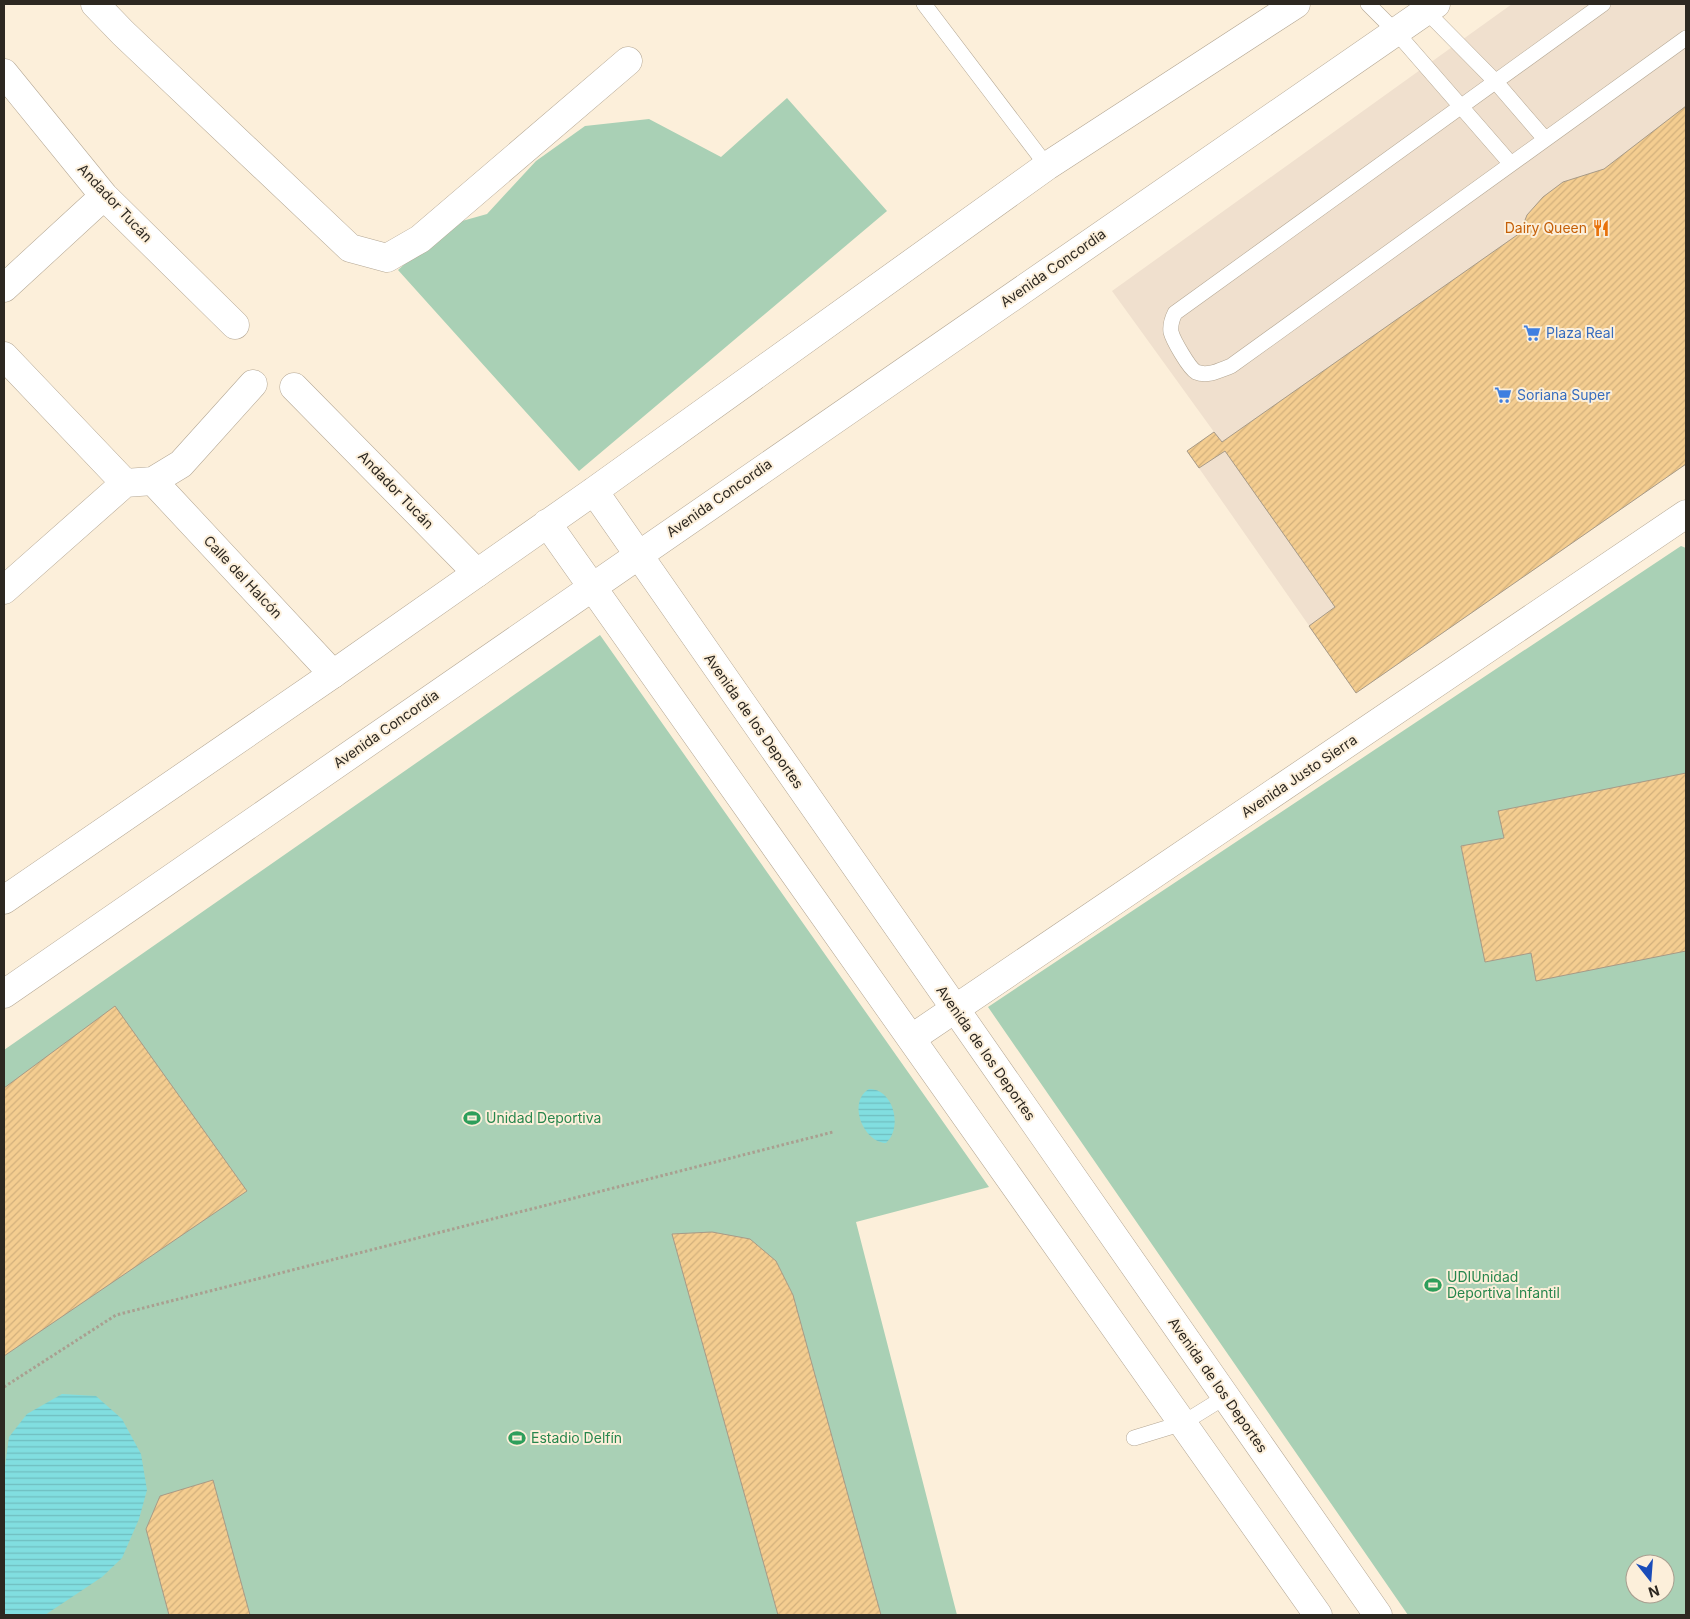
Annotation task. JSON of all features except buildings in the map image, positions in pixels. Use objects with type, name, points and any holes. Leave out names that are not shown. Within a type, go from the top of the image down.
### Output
[{"type":"street","points":[[95,4],[123,33],[350,248],[387,258],[420,239],[628,61]]},
{"type":"street","points":[[4,900],[333,674],[594,491],[1047,166],[1296,4]]},
{"type":"street","name":"Avenida Concordia","points":[[4,994],[593,585],[1396,32],[1427,6]]},
{"type":"street","name":"Andador Tucán","points":[[4,73],[104,196],[235,324]]},
{"type":"street","points":[[4,288],[104,196]]},
{"type":"street","points":[[4,356],[125,483]]},
{"type":"street","points":[[4,590],[125,483],[153,481],[180,464],[253,384]]},
{"type":"street","name":"Andador Tucán","points":[[294,387],[477,573]]},
{"type":"street","name":"Calle del Halcón","points":[[153,481],[333,674]]},
{"type":"street","name":"Avenida de los Deportes","points":[[594,491],[1378,1615]]},
{"type":"street","name":"Avenida Justo Sierra","points":[[912,1038],[1686,514]]},
{"type":"street","points":[[547,523],[593,585],[1318,1615]]},
{"type":"lane","points":[[924,4],[1047,166]]},
{"type":"lane","points":[[1368,4],[1396,32],[1511,164]]},
{"type":"lane","points":[[1603,4],[1176,313],[1171,321],[1171,332],[1188,363],[1196,371],[1206,374],[1231,366],[1686,38]]},
{"type":"lane","points":[[1427,6],[1545,140]]},
{"type":"lane","points":[[1134,1438],[1183,1423],[1225,1396]]},
{"type":"path","points":[[4,1387],[116,1315],[832,1132]]},
{"type":"shaded area","points":[[1512,4],[1686,4],[1686,464],[1356,693],[1187,451],[1214,432],[1112,291]]},
{"type":"green space","points":[[787,98],[887,211],[579,471],[398,270],[448,225],[487,214],[536,161],[585,126],[649,119],[721,157]]},
{"type":"green space","name":"UDIUnidad Deportiva Infantil","points":[[1681,546],[1686,548],[1686,1615],[1408,1615],[988,1007]]},
{"type":"green space","name":"Unidad Deportiva","points":[[600,635],[989,1187],[856,1222],[957,1615],[4,1615],[4,1050]]},
{"type":"water","points":[[869,1089],[885,1095],[893,1110],[894,1128],[886,1143],[878,1141],[871,1136],[861,1120],[859,1103],[862,1095]]},
{"type":"water","points":[[62,1394],[96,1396],[122,1419],[141,1454],[147,1490],[139,1519],[122,1558],[102,1577],[45,1615],[4,1615],[4,1473],[9,1437],[27,1414]]},
{"type":"place","name":"Dairy Queen","points":[[1601,228]]},
{"type":"place","name":"Plaza Real","points":[[1532,333]]},
{"type":"place","name":"Soriana Super","points":[[1503,395]]},
{"type":"place","name":"Unidad Deportiva","points":[[472,1118]]},
{"type":"place","name":"UDIUnidad Deportiva Infantil","points":[[1433,1285]]},
{"type":"place","name":"Estadio Delfín","points":[[517,1438]]}]
